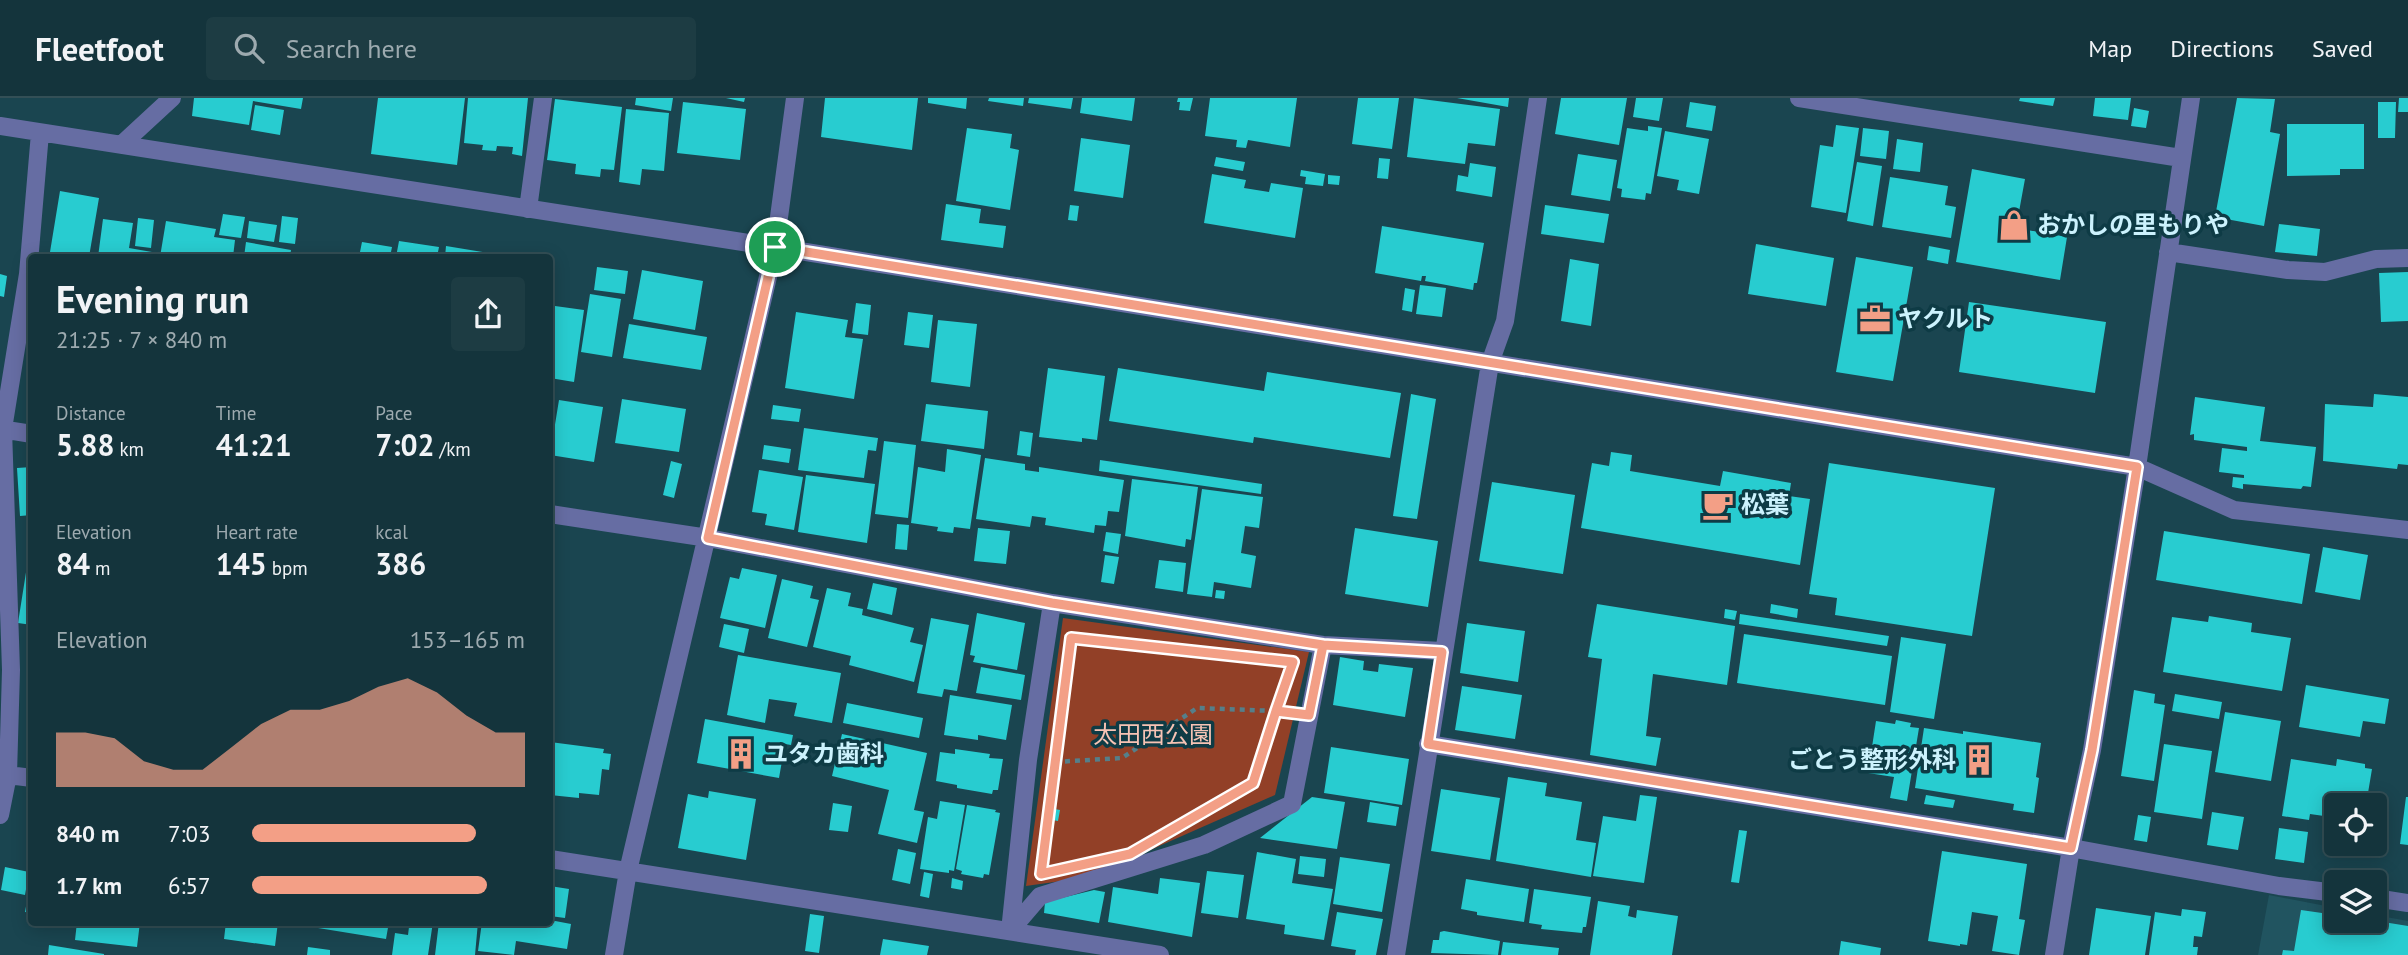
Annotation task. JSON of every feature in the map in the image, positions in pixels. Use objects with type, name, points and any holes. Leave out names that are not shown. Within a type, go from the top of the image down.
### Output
[{"type":"street","points":[[121,145],[172,98]]},
{"type":"street","points":[[528,209],[543,98]]},
{"type":"street","points":[[614,955],[628,871],[775,247],[795,98]]},
{"type":"street","points":[[1396,955],[1442,652],[1490,363],[1505,321],[1538,98]]},
{"type":"street","points":[[1799,98],[2181,158]]},
{"type":"street","points":[[2054,955],[2071,848],[2092,750],[2191,98]]},
{"type":"street","points":[[0,126],[775,247],[2137,467],[2234,510],[2408,530]]},
{"type":"street","points":[[30,254],[40,133]]},
{"type":"street","points":[[2168,252],[2288,270],[2325,272],[2376,259],[2408,258]]},
{"type":"street","points":[[0,815],[8,775],[12,670],[2,429],[28,274]]},
{"type":"street","points":[[2,429],[28,433]]},
{"type":"street","points":[[553,514],[708,538],[1052,603],[1323,645],[1442,652]]},
{"type":"street","points":[[1010,931],[1028,760],[1052,603]]},
{"type":"street","points":[[1010,931],[1040,897],[1204,845],[1292,804],[1323,645]]},
{"type":"street","points":[[1428,744],[2324,892]]},
{"type":"street","points":[[8,775],[28,778]]},
{"type":"street","points":[[553,859],[1160,955]]},
{"type":"street","points":[[2387,900],[2408,903]]},
{"type":"path","points":[[1071,638],[1095,640]]},
{"type":"path","points":[[1184,822],[1253,783],[1285,687]]},
{"type":"path","points":[[1055,762],[1122,758],[1197,708],[1309,715]]},
{"type":"path","points":[[1054,775],[1057,749]]},
{"type":"shaded area","points":[[2269,895],[2324,906],[2324,933],[2387,933],[2387,917],[2408,921],[2408,955],[2258,955]]},
{"type":"green space","name":"太田西公園","points":[[1063,618],[1309,652],[1275,795],[1089,877],[1026,886]]},
{"type":"building","points":[[194,98],[303,98],[301,109],[253,101],[249,125],[192,116]]},
{"type":"building","points":[[378,98],[465,98],[457,165],[371,154]]},
{"type":"building","points":[[468,98],[528,98],[522,156],[512,154],[513,147],[497,146],[496,151],[482,150],[483,145],[464,143]]},
{"type":"building","points":[[636,98],[673,98],[671,111],[635,105]]},
{"type":"building","points":[[726,98],[745,98],[744,102]]},
{"type":"building","points":[[825,98],[918,98],[912,150],[821,137]]},
{"type":"building","points":[[928,98],[967,98],[966,109],[928,103]]},
{"type":"building","points":[[989,98],[1024,98],[1023,106],[988,101]]},
{"type":"building","points":[[1029,98],[1073,98],[1071,109],[1028,103]]},
{"type":"building","points":[[1082,98],[1135,98],[1132,121],[1080,113]]},
{"type":"building","points":[[1178,98],[1193,98],[1190,111],[1179,110]]},
{"type":"building","points":[[1210,98],[1297,98],[1290,147],[1248,140],[1246,148],[1236,147],[1237,140],[1205,136]]},
{"type":"building","points":[[1358,98],[1399,98],[1392,149],[1352,144]]},
{"type":"building","points":[[1414,98],[1500,109],[1495,146],[1468,143],[1465,164],[1407,157]]},
{"type":"building","points":[[1457,98],[1509,98],[1508,107]]},
{"type":"building","points":[[1561,98],[1627,98],[1619,145],[1555,134]]},
{"type":"building","points":[[1636,98],[1663,98],[1659,121],[1633,117]]},
{"type":"building","points":[[2020,98],[2055,98],[2053,106],[2019,101]]},
{"type":"building","points":[[2095,98],[2131,98],[2128,120],[2093,116]]},
{"type":"building","points":[[2237,98],[2275,99],[2270,132],[2280,134],[2264,226],[2215,217]]},
{"type":"building","points":[[2399,98],[2408,98],[2408,112],[2398,112]]},
{"type":"building","points":[[555,99],[622,107],[614,170],[601,169],[600,177],[575,174],[576,164],[547,160]]},
{"type":"building","points":[[683,102],[746,109],[740,160],[677,153]]},
{"type":"building","points":[[1690,102],[1716,106],[1712,131],[1686,127]]},
{"type":"building","points":[[2378,102],[2396,102],[2395,138],[2378,138]]},
{"type":"building","points":[[255,105],[284,110],[280,135],[251,130]]},
{"type":"building","points":[[2134,108],[2149,111],[2146,128],[2131,126]]},
{"type":"building","points":[[626,109],[669,113],[664,171],[642,169],[640,185],[619,182]]},
{"type":"building","points":[[2287,124],[2364,124],[2364,169],[2340,169],[2340,175],[2287,176]]},
{"type":"building","points":[[1836,125],[1859,128],[1846,213],[1811,207],[1820,145],[1833,147]]},
{"type":"building","points":[[1648,126],[1662,128],[1651,194],[1646,193],[1645,200],[1621,197],[1622,189],[1617,188],[1627,128],[1648,131]]},
{"type":"building","points":[[967,128],[1012,134],[1010,148],[1019,150],[1010,210],[956,201]]},
{"type":"building","points":[[1863,128],[1889,131],[1886,159],[1860,156]]},
{"type":"building","points":[[1665,131],[1709,139],[1699,194],[1677,190],[1679,180],[1657,176]]},
{"type":"building","points":[[1081,138],[1130,145],[1123,198],[1074,191]]},
{"type":"building","points":[[1897,139],[1923,143],[1920,172],[1893,169]]},
{"type":"building","points":[[1578,154],[1617,160],[1610,201],[1571,195]]},
{"type":"building","points":[[1216,157],[1245,162],[1243,171],[1214,166]]},
{"type":"building","points":[[1379,158],[1390,159],[1388,179],[1377,178]]},
{"type":"building","points":[[1857,162],[1882,166],[1873,226],[1847,221]]},
{"type":"building","points":[[1470,163],[1496,167],[1492,197],[1456,191],[1458,175],[1468,177]]},
{"type":"building","points":[[1972,169],[2025,179],[2016,228],[2067,237],[2060,280],[1956,262]]},
{"type":"building","points":[[1301,170],[1325,174],[1323,186],[1305,184],[1306,177],[1300,176]]},
{"type":"building","points":[[1212,174],[1246,180],[1244,188],[1269,192],[1271,183],[1303,188],[1295,238],[1204,223]]},
{"type":"building","points":[[1328,175],[1340,176],[1339,185],[1328,184]]},
{"type":"building","points":[[1890,177],[1948,186],[1945,205],[1956,207],[1951,238],[1882,227]]},
{"type":"building","points":[[60,191],[99,198],[90,254],[50,252]]},
{"type":"building","points":[[946,204],[981,209],[979,223],[1006,226],[1003,248],[941,240]]},
{"type":"building","points":[[1070,205],[1079,206],[1077,221],[1068,220]]},
{"type":"building","points":[[1545,205],[1609,214],[1604,243],[1541,234]]},
{"type":"building","points":[[223,214],[245,217],[241,238],[219,235]]},
{"type":"building","points":[[282,216],[298,218],[295,244],[279,242]]},
{"type":"building","points":[[138,218],[154,220],[151,248],[135,246]]},
{"type":"building","points":[[103,219],[133,223],[129,248],[152,252],[152,254],[98,254]]},
{"type":"building","points":[[166,221],[216,229],[214,237],[235,240],[233,254],[160,254]]},
{"type":"building","points":[[249,221],[277,225],[274,242],[247,238]]},
{"type":"building","points":[[2279,224],[2320,229],[2317,256],[2275,252]]},
{"type":"building","points":[[1382,226],[1484,243],[1477,283],[1474,283],[1473,290],[1425,281],[1426,276],[1422,276],[1421,281],[1375,273]]},
{"type":"building","points":[[399,241],[439,247],[438,254],[397,254]]},
{"type":"building","points":[[246,242],[291,250],[290,254],[244,254]]},
{"type":"building","points":[[362,242],[392,247],[391,254],[360,254]]},
{"type":"building","points":[[1756,244],[1834,258],[1826,306],[1748,294]]},
{"type":"building","points":[[446,246],[495,254],[445,254]]},
{"type":"building","points":[[1929,246],[1950,250],[1948,264],[1927,260]]},
{"type":"building","name":"ヤクルト","points":[[1856,257],[1913,267],[1893,381],[1836,372]]},
{"type":"building","points":[[1570,259],[1599,264],[1591,326],[1561,321]]},
{"type":"building","points":[[597,267],[628,271],[625,294],[594,290]]},
{"type":"building","points":[[642,270],[703,281],[695,330],[633,319]]},
{"type":"building","points":[[2408,272],[2408,321],[2381,322],[2379,273]]},
{"type":"building","points":[[0,274],[7,276],[4,297],[0,296]]},
{"type":"building","points":[[1420,285],[1446,288],[1442,317],[1416,314]]},
{"type":"building","points":[[1405,288],[1415,290],[1412,312],[1402,310]]},
{"type":"building","points":[[590,294],[621,299],[612,357],[581,352]]},
{"type":"building","points":[[1969,302],[2106,322],[2095,393],[1959,372]]},
{"type":"building","points":[[856,303],[871,305],[868,335],[852,333]]},
{"type":"building","points":[[555,306],[584,310],[574,382],[553,378]]},
{"type":"building","points":[[796,312],[848,320],[845,337],[863,339],[854,399],[785,388]]},
{"type":"building","points":[[908,312],[933,315],[929,348],[904,345]]},
{"type":"building","points":[[938,320],[977,324],[970,387],[931,382]]},
{"type":"building","points":[[629,324],[707,337],[701,370],[623,358]]},
{"type":"building","points":[[1048,368],[1105,376],[1097,440],[1082,438],[1082,442],[1039,437]]},
{"type":"building","points":[[1118,368],[1264,391],[1267,372],[1401,393],[1390,458],[1254,437],[1253,443],[1109,421]]},
{"type":"building","points":[[1411,394],[1436,399],[1417,519],[1393,516]]},
{"type":"building","points":[[2374,394],[2408,397],[2408,465],[2398,464],[2397,469],[2323,461],[2325,404],[2373,407]]},
{"type":"building","points":[[2195,397],[2265,407],[2260,441],[2316,447],[2311,487],[2303,486],[2301,489],[2243,484],[2243,489],[2232,487],[2233,477],[2244,478],[2244,475],[2219,472],[2222,448],[2247,451],[2247,447],[2194,440],[2194,434],[2190,435]]},
{"type":"building","points":[[622,399],[686,409],[679,452],[615,443]]},
{"type":"building","points":[[559,400],[603,407],[594,462],[553,455]]},
{"type":"building","points":[[926,404],[988,411],[984,449],[921,441]]},
{"type":"building","points":[[773,405],[801,409],[799,422],[771,419]]},
{"type":"building","points":[[804,428],[878,438],[876,451],[868,450],[864,478],[798,470]]},
{"type":"building","points":[[1020,431],[1033,433],[1030,457],[1017,455]]},
{"type":"building","points":[[884,441],[916,445],[908,518],[875,514]]},
{"type":"building","points":[[764,445],[791,449],[789,463],[762,459]]},
{"type":"building","points":[[947,449],[981,455],[970,529],[954,527],[953,533],[937,531],[938,527],[911,523],[918,467],[945,472]]},
{"type":"building","points":[[1611,452],[1632,455],[1630,471],[1720,486],[1723,471],[1791,483],[1789,496],[1810,499],[1800,565],[1581,528],[1592,463],[1609,466]]},
{"type":"building","points":[[985,458],[1025,464],[1025,470],[1039,472],[1039,467],[1124,480],[1119,512],[1108,511],[1106,526],[1095,525],[1094,533],[1045,525],[1046,518],[1032,516],[1030,527],[976,519]]},
{"type":"building","points":[[1100,460],[1262,484],[1261,494],[1099,471]]},
{"type":"building","points":[[671,461],[682,464],[674,498],[663,495]]},
{"type":"building","points":[[1829,463],[1995,488],[1972,636],[1835,615],[1837,598],[1809,594]]},
{"type":"building","points":[[28,467],[28,515],[20,516],[17,468]]},
{"type":"building","points":[[759,470],[803,477],[794,530],[765,525],[767,514],[752,512]]},
{"type":"building","points":[[806,475],[875,484],[867,543],[798,532]]},
{"type":"building","points":[[1132,479],[1198,487],[1191,540],[1186,539],[1185,547],[1125,536]]},
{"type":"building","points":[[1492,482],[1575,495],[1563,574],[1479,561]]},
{"type":"building","points":[[1202,489],[1263,497],[1259,528],[1245,526],[1241,553],[1256,556],[1251,588],[1214,582],[1212,597],[1187,594]]},
{"type":"building","points":[[897,524],[909,525],[907,550],[895,549]]},
{"type":"building","points":[[978,528],[1010,531],[1006,564],[974,561]]},
{"type":"building","points":[[1355,528],[1438,541],[1428,607],[1345,594]]},
{"type":"building","points":[[2164,531],[2310,554],[2302,604],[2156,580]]},
{"type":"building","points":[[1106,532],[1121,534],[1118,554],[1103,551]]},
{"type":"building","points":[[2323,547],[2368,555],[2360,600],[2315,592]]},
{"type":"building","points":[[1105,555],[1119,557],[1114,584],[1101,582]]},
{"type":"building","points":[[1159,560],[1186,563],[1183,592],[1155,588]]},
{"type":"building","points":[[27,566],[28,624],[18,623]]},
{"type":"building","points":[[742,568],[777,575],[765,628],[720,618],[730,577],[739,579]]},
{"type":"building","points":[[782,579],[813,586],[810,598],[819,600],[807,647],[768,638]]},
{"type":"building","points":[[873,583],[897,588],[892,615],[867,609]]},
{"type":"building","points":[[827,588],[851,593],[848,606],[863,609],[862,615],[914,628],[910,642],[923,645],[914,682],[849,665],[851,656],[813,647]]},
{"type":"building","points":[[1216,590],[1225,591],[1224,599],[1215,598]]},
{"type":"building","points":[[1597,604],[1735,626],[1727,685],[1653,674],[1646,736],[1661,738],[1656,766],[1590,755],[1602,659],[1588,657]]},
{"type":"building","points":[[1771,604],[1798,609],[1797,618],[1770,613]]},
{"type":"building","points":[[1725,609],[1737,611],[1735,620],[1724,618]]},
{"type":"building","points":[[977,613],[1025,623],[1017,670],[973,662],[975,656],[970,655]]},
{"type":"building","points":[[1740,614],[1889,636],[1887,646],[1739,624]]},
{"type":"building","points":[[2209,616],[2252,623],[2251,632],[2291,638],[2282,691],[2163,672],[2172,617],[2208,622]]},
{"type":"building","points":[[931,618],[969,625],[957,691],[944,689],[942,697],[917,693]]},
{"type":"building","points":[[1467,623],[1525,631],[1518,682],[1460,673]]},
{"type":"building","points":[[724,624],[749,629],[744,653],[719,647]]},
{"type":"building","points":[[1744,634],[1892,656],[1885,705],[1737,683]]},
{"type":"building","points":[[1901,637],[1946,644],[1934,719],[1890,712]]},
{"type":"building","points":[[738,655],[841,673],[832,723],[794,716],[797,703],[769,699],[765,723],[727,715]]},
{"type":"building","points":[[1340,657],[1364,661],[1363,670],[1378,672],[1379,664],[1413,668],[1405,717],[1333,705]]},
{"type":"building","points":[[981,667],[1025,675],[1021,700],[976,693]]},
{"type":"building","points":[[2306,685],[2389,699],[2385,724],[2363,721],[2360,737],[2299,727]]},
{"type":"building","points":[[1462,686],[1522,695],[1515,739],[1455,730]]},
{"type":"building","points":[[2134,690],[2155,694],[2154,703],[2165,705],[2154,781],[2121,776]]},
{"type":"building","points":[[2175,694],[2222,702],[2219,719],[2172,711]]},
{"type":"building","points":[[950,695],[1012,705],[1006,740],[978,735],[978,740],[944,735]]},
{"type":"building","points":[[847,703],[923,718],[919,738],[843,723]]},
{"type":"building","points":[[2225,712],[2281,721],[2271,781],[2215,772]]},
{"type":"building","name":"ユタカ歯科","points":[[705,719],[793,735],[791,745],[785,744],[779,778],[697,763]]},
{"type":"building","points":[[1896,720],[1919,728],[1907,801],[1890,798],[1894,777],[1868,773],[1876,721],[1895,724]]},
{"type":"building","name":"ごとう整形外科","points":[[1924,728],[2041,743],[2034,813],[2013,810],[2014,804],[1915,788]]},
{"type":"building","points":[[842,734],[927,753],[914,810],[924,812],[917,843],[878,834],[889,790],[832,776]]},
{"type":"building","points":[[553,742],[604,749],[603,753],[611,754],[609,770],[602,769],[599,795],[579,793],[579,798],[553,795]]},
{"type":"building","points":[[2164,744],[2212,751],[2202,819],[2154,812]]},
{"type":"building","points":[[1331,747],[1409,759],[1402,805],[1324,793]]},
{"type":"building","points":[[955,749],[990,754],[989,758],[1003,759],[998,790],[993,790],[992,794],[936,781],[940,752],[955,754]]},
{"type":"building","points":[[2291,759],[2336,766],[2337,759],[2365,764],[2365,768],[2372,769],[2368,793],[2324,793],[2324,816],[2310,814],[2309,820],[2282,816]]},
{"type":"building","points":[[1508,777],[1547,783],[1545,796],[1582,802],[1576,840],[1596,843],[1591,877],[1496,861]]},
{"type":"building","points":[[1441,789],[1500,798],[1490,860],[1431,851]]},
{"type":"building","points":[[709,791],[756,799],[746,860],[678,848],[688,794],[708,798]]},
{"type":"building","points":[[1640,795],[1657,797],[1644,883],[1593,876],[1603,816],[1636,821]]},
{"type":"building","points":[[1926,795],[1955,800],[1953,808],[1924,804]]},
{"type":"building","points":[[1312,797],[1345,802],[1337,849],[1260,838]]},
{"type":"building","points":[[2408,797],[2408,845],[2400,844]]},
{"type":"building","points":[[940,801],[965,805],[954,871],[949,870],[949,873],[920,869],[928,817],[937,819]]},
{"type":"building","points":[[1370,802],[1399,807],[1396,826],[1367,822]]},
{"type":"building","points":[[833,803],[852,806],[848,832],[829,830]]},
{"type":"building","points":[[967,805],[1000,813],[989,875],[984,874],[983,878],[961,874],[962,871],[956,869]]},
{"type":"building","points":[[1044,807],[1060,810],[1058,821],[1042,818]]},
{"type":"building","points":[[2212,812],[2244,817],[2238,850],[2207,845]]},
{"type":"building","points":[[2138,815],[2151,817],[2147,842],[2134,840]]},
{"type":"building","points":[[2279,828],[2308,832],[2304,863],[2275,859]]},
{"type":"building","points":[[1739,830],[1747,831],[1739,883],[1731,882]]},
{"type":"building","points":[[898,849],[916,853],[910,884],[892,880]]},
{"type":"building","points":[[1942,851],[2027,864],[2019,919],[2025,920],[2019,955],[1992,951],[1998,916],[1972,912],[1967,945],[1928,941]]},
{"type":"building","points":[[1257,852],[1296,859],[1292,883],[1333,889],[1324,940],[1284,934],[1285,925],[1246,919]]},
{"type":"building","points":[[1300,856],[1326,859],[1324,877],[1298,874]]},
{"type":"building","points":[[1340,857],[1390,864],[1382,912],[1333,904]]},
{"type":"building","points":[[5,867],[28,872],[25,895],[1,890]]},
{"type":"building","points":[[1207,871],[1244,875],[1238,918],[1201,913]]},
{"type":"building","points":[[924,872],[933,874],[929,898],[920,896]]},
{"type":"building","points":[[952,878],[963,881],[962,890],[951,888]]},
{"type":"building","points":[[1160,878],[1200,883],[1192,937],[1108,922],[1113,887],[1158,894]]},
{"type":"building","points":[[1466,879],[1529,889],[1524,922],[1477,915],[1477,912],[1461,909]]},
{"type":"building","points":[[553,886],[569,889],[565,918],[553,916]]},
{"type":"building","points":[[1534,889],[1591,897],[1586,927],[1583,927],[1582,933],[1541,929],[1542,925],[1529,923]]},
{"type":"building","points":[[1094,890],[1105,892],[1099,923],[1044,913],[1045,902]]},
{"type":"building","points":[[1598,901],[1630,906],[1628,916],[1636,918],[1637,910],[1678,916],[1672,955],[1590,955]]},
{"type":"building","points":[[2096,908],[2151,916],[2145,955],[2089,955]]},
{"type":"building","points":[[2182,909],[2206,912],[2202,937],[2194,936],[2193,947],[2198,947],[2197,955],[2149,955],[2155,912],[2181,916]]},
{"type":"building","points":[[2301,910],[2324,913],[2324,933],[2387,933],[2387,923],[2408,926],[2408,955],[2282,955],[2283,950],[2294,951]]},
{"type":"building","points":[[1337,912],[1383,919],[1376,955],[1355,955],[1356,950],[1331,946]]},
{"type":"building","points":[[810,914],[824,916],[819,953],[805,951]]},
{"type":"building","points":[[553,921],[571,924],[567,949],[516,941],[514,955],[478,951],[481,926],[553,926]]},
{"type":"building","points":[[77,926],[140,926],[137,947],[75,940]]},
{"type":"building","points":[[226,926],[278,926],[275,946],[224,939]]},
{"type":"building","points":[[306,926],[388,926],[386,939]]},
{"type":"building","points":[[402,926],[432,926],[428,955],[392,955],[395,933],[408,935],[409,927]]},
{"type":"building","points":[[439,926],[478,926],[475,955],[435,955]]},
{"type":"building","points":[[1440,932],[1500,941],[1498,955],[1431,953],[1433,940],[1439,940]]},
{"type":"building","points":[[883,939],[929,946],[927,955],[880,955]]},
{"type":"building","points":[[1841,941],[1881,948],[1880,955],[1839,955]]},
{"type":"building","points":[[1503,942],[1559,948],[1558,955],[1501,955]]},
{"type":"building","points":[[49,945],[104,954],[104,955],[48,955]]},
{"type":"building","points":[[308,947],[330,950],[330,955],[307,955]]},
{"type":"place","name":"おかしの里もりや","points":[[2014,225]]},
{"type":"place","name":"ヤクルト","points":[[1875,319]]},
{"type":"place","name":"松葉","points":[[1718,505]]},
{"type":"place","name":"ユタカ歯科","points":[[741,754]]},
{"type":"place","name":"ごとう整形外科","points":[[1979,760]]},
{"type":"route","points":[[775,247],[708,538],[1052,603],[1323,645],[1309,715],[1276,711],[1253,783],[1130,854],[1041,874],[1071,638],[1293,662],[1276,711],[1309,715],[1323,645],[1442,652],[1428,744],[2071,848],[2092,750],[2137,467],[775,247]]}]
